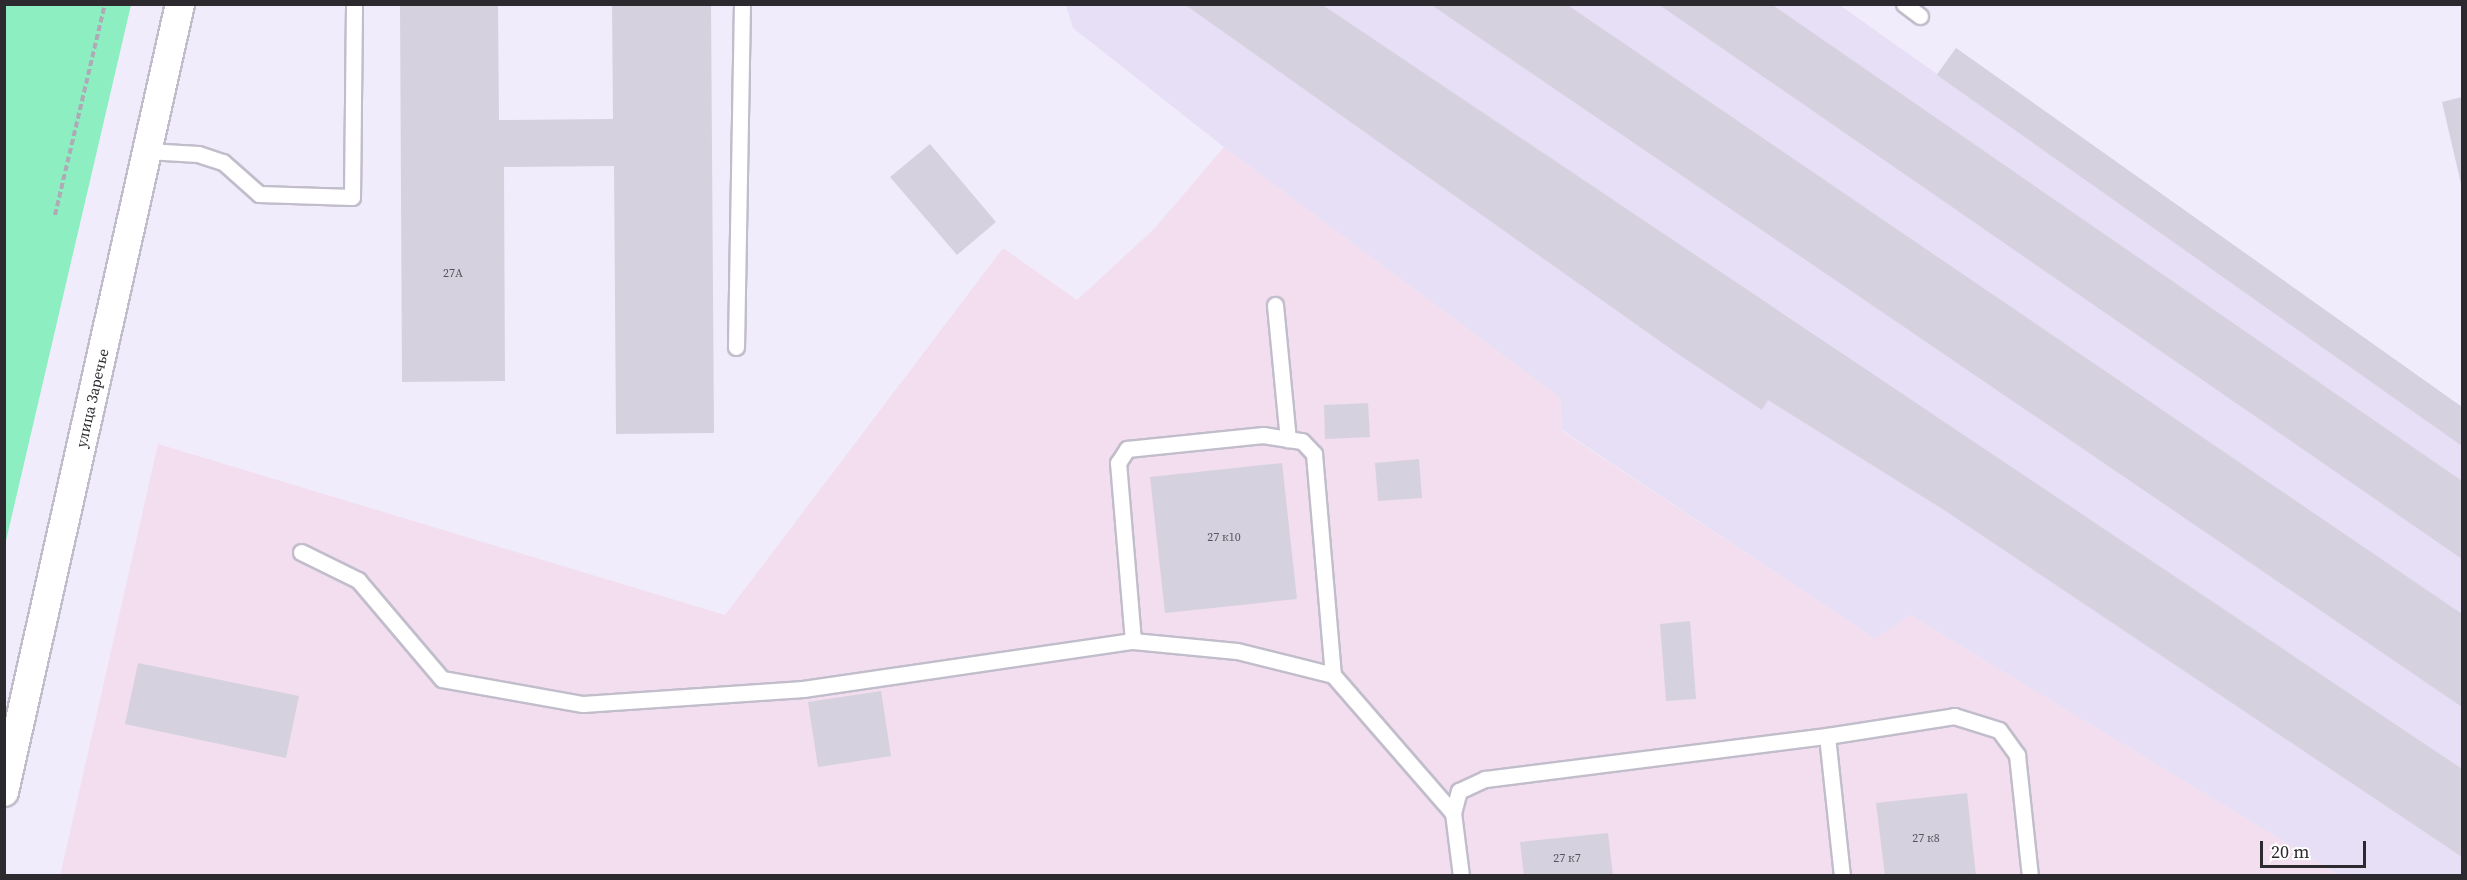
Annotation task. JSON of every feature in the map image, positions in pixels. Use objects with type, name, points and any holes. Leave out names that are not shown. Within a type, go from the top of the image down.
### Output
[{"type":"street","name":"улица Заречье","points":[[4,792],[180,4]]},
{"type":"lane","points":[[147,151],[198,154],[224,162],[259,194],[352,196],[354,4]]},
{"type":"lane","points":[[736,347],[742,4]]},
{"type":"lane","points":[[1904,4],[1920,16]]},
{"type":"lane","points":[[1275,305],[1288,439]]},
{"type":"lane","points":[[1133,640],[1119,463],[1127,450],[1263,435],[1302,441],[1314,454],[1333,675]]},
{"type":"lane","points":[[301,552],[358,580],[442,679],[583,704],[803,689],[1133,640],[1237,651],[1333,675],[1453,813]]},
{"type":"lane","points":[[1461,876],[1453,813],[1459,790],[1485,779],[1827,736],[1954,716],[1999,730],[2017,755],[2030,876]]},
{"type":"lane","points":[[1827,736],[1842,876]]},
{"type":"path","points":[[55,215],[105,4]]},
{"type":"shaded area","points":[[1838,4],[1937,74],[1956,48],[2462,407],[2462,875],[2339,875],[1910,615],[1875,639],[1562,430],[1560,398],[1224,147],[1073,28],[1066,5]]},
{"type":"shaded area","points":[[1224,147],[1560,398],[1562,431],[1875,639],[1910,615],[2339,875],[60,876],[158,444],[725,615],[1003,248],[1077,300],[1154,229]]},
{"type":"green space","points":[[4,5],[131,5],[5,545]]},
{"type":"building","points":[[400,4],[498,4],[499,120],[613,119],[612,4],[711,4],[714,433],[616,434],[614,166],[504,167],[505,381],[402,382]]},
{"type":"building","points":[[1184,4],[1321,4],[2462,769],[2462,857],[1944,510],[1768,400],[1762,410],[1678,354]]},
{"type":"building","points":[[1430,4],[1566,4],[2462,614],[2462,707]]},
{"type":"building","points":[[1658,4],[1771,4],[2462,481],[2462,559]]},
{"type":"building","points":[[1956,48],[2462,407],[2462,446],[1937,75]]},
{"type":"building","points":[[2462,97],[2462,188],[2442,102]]},
{"type":"building","points":[[930,144],[996,222],[957,255],[890,177]]},
{"type":"building","points":[[1368,403],[1370,437],[1325,439],[1324,405]]},
{"type":"building","points":[[1419,459],[1422,498],[1378,501],[1375,463]]},
{"type":"building","points":[[1282,463],[1297,599],[1165,613],[1150,477]]},
{"type":"building","points":[[1690,621],[1696,699],[1666,701],[1660,624]]},
{"type":"building","points":[[138,663],[299,696],[286,758],[125,724]]},
{"type":"building","points":[[881,691],[891,756],[818,767],[808,702]]},
{"type":"building","points":[[1967,793],[1976,876],[1885,876],[1876,803]]},
{"type":"building","points":[[1608,833],[1613,876],[1524,876],[1520,842]]}]
